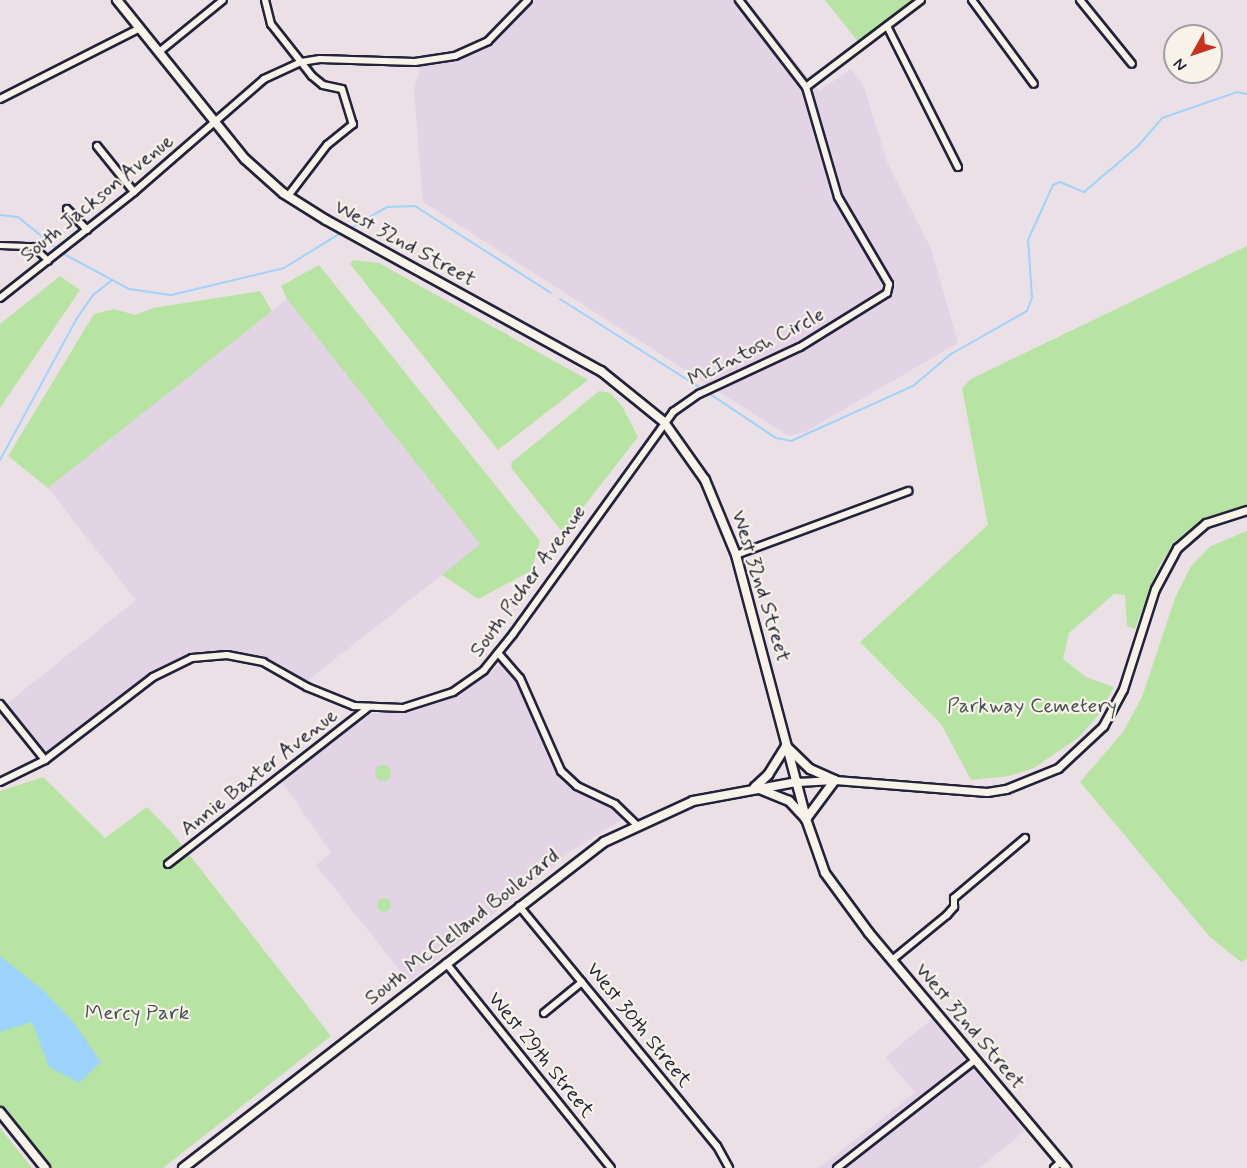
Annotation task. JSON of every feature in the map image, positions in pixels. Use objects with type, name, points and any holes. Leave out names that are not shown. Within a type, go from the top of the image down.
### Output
[{"type":"main road","name":"West 32nd Street","points":[[117,0],[245,159],[288,196],[601,371],[664,422],[705,480],[736,555],[806,819],[825,873],[892,960],[1060,1166]]},
{"type":"main road","points":[[786,746],[810,769],[835,780],[806,819],[789,801],[755,787],[768,775],[786,746]]},
{"type":"main road","name":"South McClelland Boulevard","points":[[183,1168],[595,848],[636,824],[693,801],[755,787],[797,782]]},
{"type":"main road","points":[[0,1112],[45,1168]]},
{"type":"street","points":[[159,52],[224,0]]},
{"type":"street","points":[[265,0],[271,24],[301,62],[323,84],[342,89],[353,124],[327,145],[288,196]]},
{"type":"street","points":[[214,121],[264,80],[301,62],[334,57],[415,62],[455,57],[488,41],[528,0]]},
{"type":"street","name":"McIntosh Circle","points":[[664,422],[688,400],[800,347],[890,289],[838,197],[806,87],[739,0]]},
{"type":"street","points":[[806,87],[921,0]]},
{"type":"street","points":[[972,0],[1034,84]]},
{"type":"street","points":[[1080,0],[1132,64]]},
{"type":"street","points":[[887,26],[958,167]]},
{"type":"street","points":[[0,99],[140,28]]},
{"type":"street","name":"South Jackson Avenue","points":[[0,298],[134,192],[214,121]]},
{"type":"street","points":[[97,146],[134,192]]},
{"type":"street","points":[[67,209],[87,230]]},
{"type":"street","points":[[0,244],[33,246],[48,260]]},
{"type":"street","name":"South Picher Avenue","points":[[0,782],[45,760],[153,677],[192,658],[226,655],[263,662],[307,687],[354,706],[403,708],[453,692],[475,679],[498,653],[664,422]]},
{"type":"street","points":[[736,555],[908,490]]},
{"type":"street","points":[[797,782],[835,780],[987,792],[1006,789],[1058,768],[1103,726],[1124,689],[1155,589],[1177,548],[1206,524],[1247,510]]},
{"type":"street","points":[[498,653],[520,678],[561,771],[577,786],[615,804],[636,824]]},
{"type":"street","points":[[0,704],[45,760]]},
{"type":"street","name":"Annie Baxter Avenue","points":[[168,864],[370,706]]},
{"type":"street","points":[[892,960],[947,915],[954,898],[1025,838]]},
{"type":"street","name":"West 30th Street","points":[[519,906],[710,1138],[729,1168]]},
{"type":"street","name":"West 29th Street","points":[[446,963],[611,1168]]},
{"type":"street","points":[[544,1013],[582,982]]},
{"type":"street","points":[[837,1168],[975,1060]]},
{"type":"shaded area","points":[[523,0],[747,0],[819,91],[851,69],[863,84],[887,162],[931,249],[958,343],[805,432],[788,436],[423,202],[414,90],[424,54],[452,52],[482,40]]},
{"type":"shaded area","points":[[287,299],[481,544],[302,685],[263,662],[227,655],[192,658],[153,677],[45,760],[3,707],[136,600],[48,488]]},
{"type":"shaded area","points":[[501,664],[518,679],[549,760],[558,775],[573,788],[619,812],[623,819],[571,851],[409,982],[316,865],[331,853],[281,780],[362,715],[430,706],[457,695]]},
{"type":"shaded area","points":[[932,1019],[1025,1131],[979,1168],[819,1168],[915,1093],[886,1057]]},
{"type":"green space","points":[[825,0],[913,0],[859,43]]},
{"type":"green space","name":"Parkway Cemetery","points":[[1247,246],[1247,505],[1204,519],[1175,541],[1157,570],[1135,629],[1127,626],[1125,595],[1114,594],[1069,633],[1063,659],[1086,677],[1114,687],[1100,713],[1079,737],[1034,768],[1009,776],[971,780],[941,724],[860,642],[988,525],[962,388],[971,379]]},
{"type":"green space","points":[[353,260],[379,263],[588,380],[498,450],[350,264]]},
{"type":"green space","points":[[319,265],[540,541],[531,571],[478,599],[442,575],[480,544],[287,299],[281,286]]},
{"type":"green space","points":[[60,276],[80,290],[0,408],[0,324]]},
{"type":"green space","points":[[260,291],[272,311],[48,488],[8,456],[94,314],[114,309],[135,315],[153,308]]},
{"type":"green space","points":[[599,391],[610,393],[622,406],[638,437],[563,533],[512,469],[511,463]]},
{"type":"green space","points":[[1247,531],[1247,959],[1241,962],[1210,937],[1080,782],[1123,732],[1142,697],[1175,598],[1191,566],[1211,546]]},
{"type":"green space","points":[[380,765],[386,765],[391,773],[389,779],[380,781],[375,776],[375,770]]},
{"type":"green space","name":"Mercy Park","points":[[43,777],[105,838],[147,807],[173,834],[331,1036],[163,1168],[44,1168],[0,1112],[0,791]]},
{"type":"green space","points":[[381,898],[387,898],[391,905],[387,912],[381,912],[377,908],[377,902]]},
{"type":"green space","points":[[0,1128],[32,1168],[0,1168]]},
{"type":"water","points":[[0,956],[44,991],[74,1023],[101,1062],[79,1083],[49,1067],[32,1022],[0,1032]]},
{"type":"waterway","points":[[710,394],[776,438],[791,441],[913,386],[951,354],[1027,311],[1032,297],[1028,240],[1053,185],[1060,182],[1084,192],[1138,146],[1162,118],[1237,92],[1247,94]]},
{"type":"waterway","points":[[351,228],[387,207],[415,206],[551,293]]},
{"type":"waterway","points":[[0,215],[18,217],[55,247]]},
{"type":"waterway","points":[[64,254],[129,289],[171,295],[284,268],[339,234]]},
{"type":"waterway","points":[[0,460],[77,318],[93,295],[111,281]]},
{"type":"waterway","points":[[560,299],[700,388]]}]
